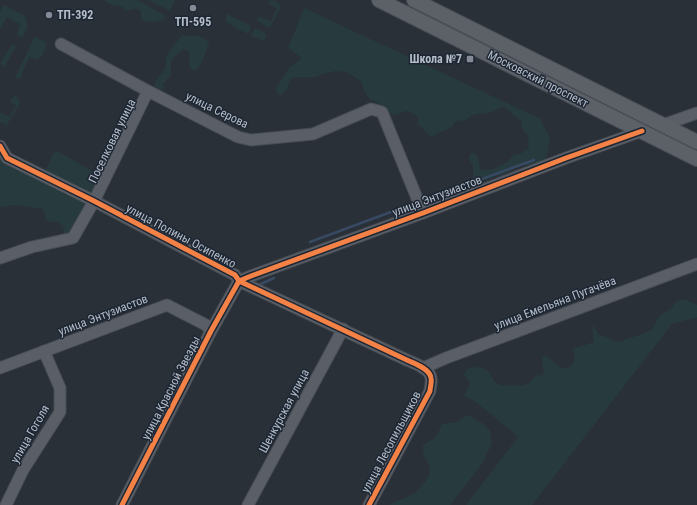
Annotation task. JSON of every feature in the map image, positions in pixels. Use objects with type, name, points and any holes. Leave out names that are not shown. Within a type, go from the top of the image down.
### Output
[{"type":"main road","name":"Московский проспект","points":[[379,0],[697,159]]},
{"type":"main road","name":"Московский проспект","points":[[419,2],[697,142]]},
{"type":"main road","points":[[417,19],[419,2]]},
{"type":"street","name":"улица Серова","points":[[61,44],[238,137],[251,140],[314,134],[371,109],[382,112],[423,213]]},
{"type":"street","name":"Поселковая улица","points":[[0,258],[32,247],[73,238],[94,201],[148,91]]},
{"type":"street","points":[[663,125],[697,113]]},
{"type":"street","name":"улица Энтузиастов","points":[[239,281],[566,158],[642,131]]},
{"type":"street","name":"улица Полины Осипенко","points":[[0,146],[7,158],[94,201],[235,275],[239,281],[423,368]]},
{"type":"street","name":"улица Емельяна Пугачёва","points":[[423,368],[697,264]]},
{"type":"street","name":"улица Красной Звезды","points":[[122,505],[211,331],[239,281]]},
{"type":"street","name":"улица Энтузиастов","points":[[0,368],[167,305],[206,325],[211,331]]},
{"type":"street","name":"Шенкурская улица","points":[[248,505],[343,329]]},
{"type":"street","name":"улица Гоголя","points":[[6,505],[24,470],[60,412],[60,388],[44,351]]},
{"type":"street","name":"улица Лесопильщиков","points":[[369,505],[430,391],[431,378],[428,372],[423,368]]},
{"type":"green space","points":[[105,0],[137,0],[166,16],[162,20],[151,22],[146,21],[141,18],[141,12],[138,9],[129,11],[120,6],[110,4]]},
{"type":"green space","points":[[149,0],[175,0],[170,11]]},
{"type":"green space","points":[[270,0],[274,0],[281,7],[270,28],[257,21],[259,16],[271,21],[277,8],[268,4]]},
{"type":"green space","points":[[4,5],[25,16],[28,27],[22,38],[17,35],[20,24],[7,17],[0,29],[0,11]]},
{"type":"green space","points":[[304,8],[541,119],[543,126],[549,135],[548,150],[545,160],[538,164],[519,166],[505,174],[483,181],[473,177],[473,166],[469,159],[470,154],[476,154],[480,169],[485,170],[494,169],[507,162],[514,155],[520,154],[529,148],[529,135],[522,130],[522,122],[504,107],[490,113],[476,114],[465,120],[456,121],[452,127],[436,134],[432,138],[418,124],[418,118],[411,112],[406,111],[394,115],[383,109],[380,104],[370,99],[364,91],[361,81],[346,72],[335,71],[316,77],[296,77],[290,79],[288,87],[280,95],[276,92],[276,87],[289,68],[302,58],[288,48]]},
{"type":"green space","points":[[227,14],[251,26],[248,34],[229,24],[225,20]]},
{"type":"green space","points":[[444,21],[697,147],[697,153],[441,26]]},
{"type":"green space","points":[[255,28],[267,34],[264,41],[251,36]]},
{"type":"green space","points":[[183,35],[197,35],[210,42],[202,62],[194,71],[189,65],[189,52],[186,49],[183,49],[171,62],[171,76],[163,83],[164,89],[157,91],[154,89],[155,83],[165,68],[167,56]]},
{"type":"green space","points":[[35,36],[47,43],[42,56],[36,60],[29,57],[20,78],[15,78]]},
{"type":"green space","points":[[12,44],[16,46],[4,67],[0,64]]},
{"type":"green space","points":[[15,94],[20,103],[7,125],[0,122],[0,112],[10,117],[16,105],[10,102]]},
{"type":"green space","points":[[57,151],[99,175],[72,234],[64,236],[63,226],[57,222],[50,222],[45,218],[43,209],[13,205],[0,207],[0,160],[26,173],[45,172],[53,154]]},
{"type":"green space","points":[[680,300],[685,300],[697,305],[697,317],[672,324],[532,505],[466,505],[518,437],[476,402],[464,396],[470,384],[464,375],[467,369],[480,367],[486,369],[496,383],[503,385],[512,386],[527,384],[536,375],[542,376],[544,372],[542,361],[543,356],[549,358],[556,365],[562,368],[572,365],[575,357],[572,349],[594,342],[592,325],[598,334],[619,342],[652,329],[657,319],[670,310]]},
{"type":"green space","points":[[469,415],[482,423],[490,431],[492,441],[491,446],[481,465],[450,505],[389,505],[415,493],[426,481],[430,473],[430,467],[424,456],[423,445],[437,435],[442,424],[458,422],[462,418]]},
{"type":"waterway","points":[[424,200],[534,160]]},
{"type":"waterway","points":[[310,242],[415,203]]},
{"type":"waterway","points":[[259,285],[274,278]]},
{"type":"cycle path","points":[[122,505],[211,331],[239,281],[566,158],[642,131]]},
{"type":"cycle path","points":[[0,146],[7,158],[94,201],[235,275],[239,281],[425,369],[430,375],[430,391],[369,505]]},
{"type":"place","name":"ТП-595","points":[[193,8]]},
{"type":"place","name":"ТП-392","points":[[49,15]]},
{"type":"place","name":"Школа №7","points":[[470,59]]}]
